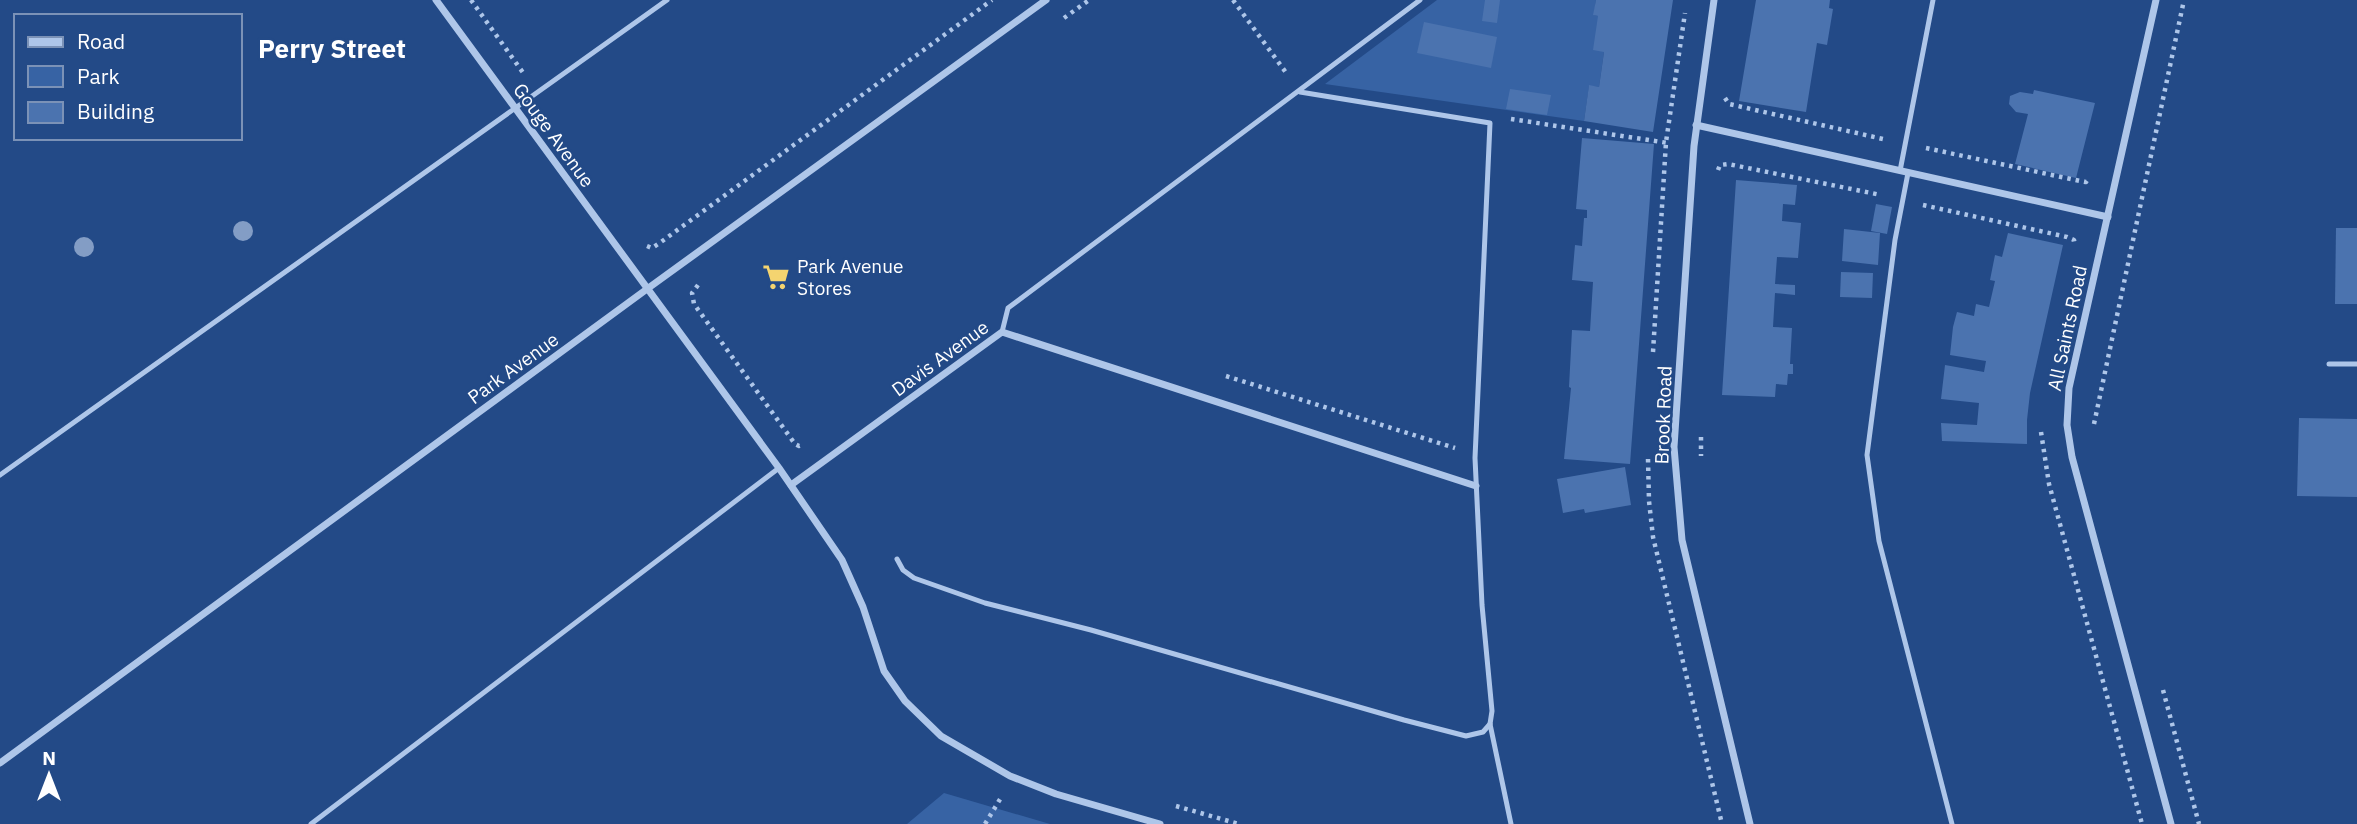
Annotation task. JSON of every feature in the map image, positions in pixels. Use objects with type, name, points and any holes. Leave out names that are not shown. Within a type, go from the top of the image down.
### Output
[{"type":"street","name":"Gouge Avenue","points":[[436,0],[647,289]]},
{"type":"street","name":"Park Avenue","points":[[0,764],[1046,0]]},
{"type":"street","name":"Brook Road","points":[[1714,0],[1694,146],[1674,447],[1682,540],[1750,824]]},
{"type":"street","name":"All Saints Road","points":[[2156,0],[2069,388],[2067,425],[2072,457],[2171,824]]},
{"type":"street","points":[[1696,125],[2108,218]]},
{"type":"street","points":[[647,289],[779,468],[842,560],[863,607],[884,671],[895,690],[941,736],[1010,776],[1056,794],[1160,824]]},
{"type":"street","name":"Davis Avenue","points":[[791,485],[1002,332],[1476,486]]},
{"type":"lane","points":[[0,475],[667,0]]},
{"type":"lane","points":[[1002,332],[1009,308],[1420,0]]},
{"type":"lane","points":[[1933,0],[1904,172],[1867,455],[1879,541],[1952,824]]},
{"type":"lane","points":[[1300,92],[1490,123],[1481,280],[1476,486],[1482,605],[1492,711],[1490,724],[1511,824]]},
{"type":"lane","points":[[2329,364],[2357,364]]},
{"type":"lane","points":[[311,824],[779,468]]},
{"type":"lane","points":[[897,559],[902,570],[914,578],[985,603],[1091,630],[1465,736],[1483,732],[1490,724]]},
{"type":"path","points":[[471,0],[538,93]]},
{"type":"path","points":[[640,235],[650,248],[661,242],[992,0]]},
{"type":"path","points":[[1233,0],[1300,92]]},
{"type":"path","points":[[2094,433],[2100,393],[2184,0]]},
{"type":"path","points":[[1490,123],[1499,117],[1694,146]]},
{"type":"path","points":[[1717,182],[1718,166],[1728,164],[2067,237],[2074,240],[2074,251]]},
{"type":"path","points":[[2041,428],[2049,484],[2142,824]]},
{"type":"path","points":[[1701,433],[1701,458]]},
{"type":"path","points":[[2161,684],[2199,824]]},
{"type":"path","points":[[985,824],[997,807],[1010,776]]},
{"type":"path","points":[[1175,805],[1239,824]]},
{"type":"green space","points":[[1437,0],[1596,0],[1594,15],[1598,16],[1604,52],[1599,87],[1589,86],[1584,121],[1325,84]]},
{"type":"green space","points":[[944,793],[1050,824],[907,824]]},
{"type":"building","points":[[1485,0],[1500,0],[1497,23],[1482,21]]},
{"type":"building","points":[[1596,0],[1673,0],[1653,132],[1584,121],[1589,85],[1599,87],[1604,52],[1593,50],[1598,16],[1593,15]]},
{"type":"building","points":[[1756,0],[1830,0],[1829,8],[1833,9],[1827,45],[1817,43],[1806,112],[1739,101]]},
{"type":"building","points":[[1424,22],[1497,37],[1491,68],[1417,53]]},
{"type":"building","points":[[1510,89],[1551,95],[1547,115],[1506,109]]},
{"type":"building","points":[[2034,90],[2095,103],[2076,178],[2015,164],[2028,114],[2016,112],[2009,104],[2010,96],[2020,92],[2033,94]]},
{"type":"building","points":[[1582,138],[1654,144],[1630,464],[1564,459],[1571,388],[1572,330],[1590,331],[1593,282],[1572,280],[1575,245],[1582,246],[1584,218],[1587,218],[1587,210],[1576,209]]},
{"type":"building","points":[[1736,180],[1797,185],[1795,205],[1783,204],[1782,221],[1801,223],[1798,258],[1777,257],[1775,284],[1795,285],[1795,295],[1775,293],[1773,327],[1792,328],[1790,364],[1793,364],[1793,374],[1788,374],[1787,385],[1776,384],[1775,397],[1722,395]]},
{"type":"building","points":[[1876,204],[1892,207],[1887,234],[1871,231]]},
{"type":"building","points":[[2336,228],[2357,228],[2357,304],[2335,304]]},
{"type":"building","points":[[1844,229],[1880,233],[1878,265],[1842,261]]},
{"type":"building","points":[[2008,233],[2063,245],[2030,393],[2027,444],[1942,441],[1941,423],[1977,425],[1979,403],[1941,399],[1945,365],[1984,372],[1986,361],[1950,355],[1953,327],[1957,312],[1974,316],[1976,304],[1989,307],[1995,281],[1990,280],[1995,255],[2002,257]]},
{"type":"building","points":[[1841,272],[1873,273],[1872,298],[1840,297]]},
{"type":"building","points":[[2299,418],[2357,419],[2357,497],[2297,496]]},
{"type":"building","points":[[1625,467],[1631,505],[1585,513],[1584,509],[1563,513],[1557,479]]},
{"type":"place","name":"Park Avenue Stores","points":[[776,277]]},
{"type":"district","name":"Perry Street","points":[[332,49]]}]
